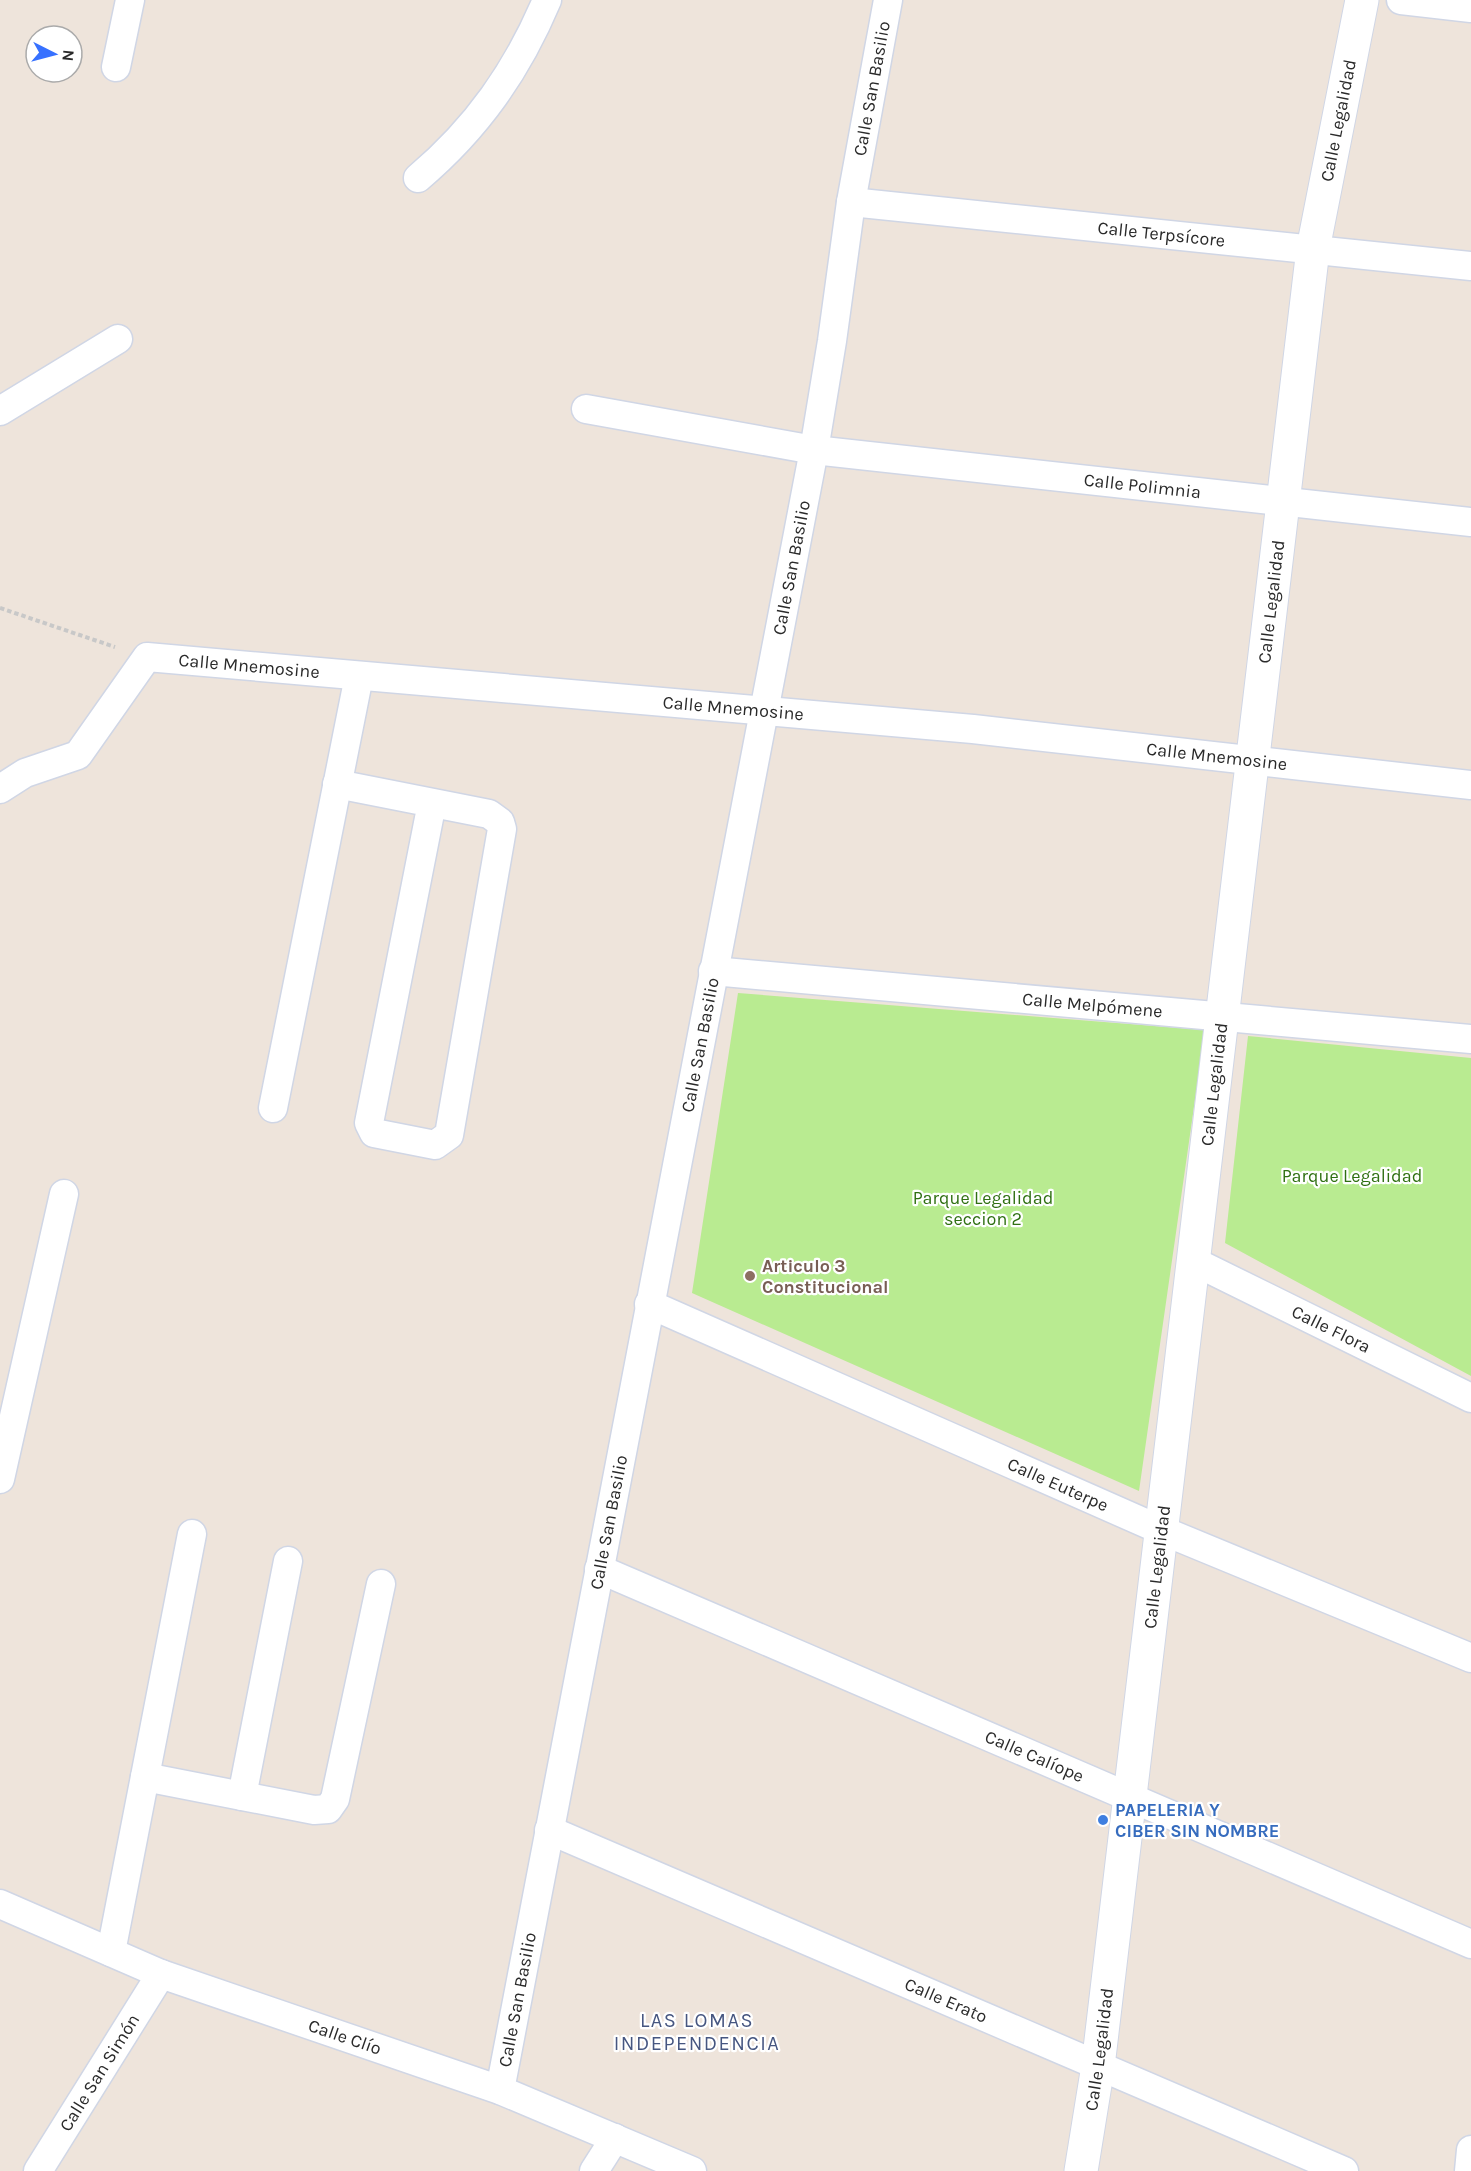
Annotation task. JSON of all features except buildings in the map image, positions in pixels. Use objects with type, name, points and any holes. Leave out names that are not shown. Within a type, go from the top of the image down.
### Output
[{"type":"street","points":[[116,67],[130,0]]},
{"type":"street","points":[[418,178],[457,143],[485,111],[512,72],[547,0]]},
{"type":"street","name":"Calle San Basilio","points":[[500,2090],[762,711],[814,450],[851,202],[888,0]]},
{"type":"street","name":"Calle Legalidad","points":[[1081,2171],[1098,2066],[1312,249],[1362,0]]},
{"type":"street","points":[[1401,0],[1471,8]]},
{"type":"street","name":"Calle Terpsícore","points":[[851,202],[1471,266]]},
{"type":"street","points":[[0,411],[118,339]]},
{"type":"street","name":"Calle Polimnia","points":[[586,408],[814,450],[1471,522]]},
{"type":"street","points":[[0,789],[25,773],[78,755],[147,657]]},
{"type":"street","name":"Calle Mnemosine","points":[[147,657],[973,729],[1471,785]]},
{"type":"street","points":[[273,1108],[359,676]]},
{"type":"street","points":[[337,784],[489,814],[500,822],[502,829],[449,1135],[435,1145],[374,1133],[369,1123],[432,803]]},
{"type":"street","name":"Calle Melpómene","points":[[713,971],[1471,1039]]},
{"type":"street","points":[[0,1479],[64,1194]]},
{"type":"street","name":"Calle Flora","points":[[1193,1260],[1471,1398]]},
{"type":"street","name":"Calle Euterpe","points":[[649,1304],[1161,1530],[1471,1658]]},
{"type":"street","points":[[111,1952],[192,1534]]},
{"type":"street","points":[[242,1796],[288,1561]]},
{"type":"street","name":"Calle Calíope","points":[[599,1569],[1471,1944]]},
{"type":"street","points":[[145,1777],[314,1810],[328,1809],[335,1799],[381,1584]]},
{"type":"street","name":"Calle Erato","points":[[549,1830],[1344,2171]]},
{"type":"street","name":"Calle Clío","points":[[0,1904],[161,1974],[500,2090],[692,2171]]},
{"type":"street","name":"Calle San Simón","points":[[38,2171],[161,1974]]},
{"type":"street","points":[[594,2171],[615,2138]]},
{"type":"street","points":[[1469,2171],[1471,2150]]},
{"type":"path","points":[[0,608],[147,657]]},
{"type":"green space","name":"Parque Legalidad seccion 2","points":[[738,993],[1205,1030],[1139,1491],[692,1293]]},
{"type":"green space","name":"Parque Legalidad","points":[[1248,1036],[1471,1058],[1471,1376],[1225,1243]]},
{"type":"place","name":"Articulo 3 Constitucional","points":[[750,1276]]},
{"type":"place","name":"PAPELERIA Y CIBER SIN NOMBRE","points":[[1103,1820]]},
{"type":"district","name":"LAS LOMAS INDEPENDENCIA","points":[[697,2032]]}]
